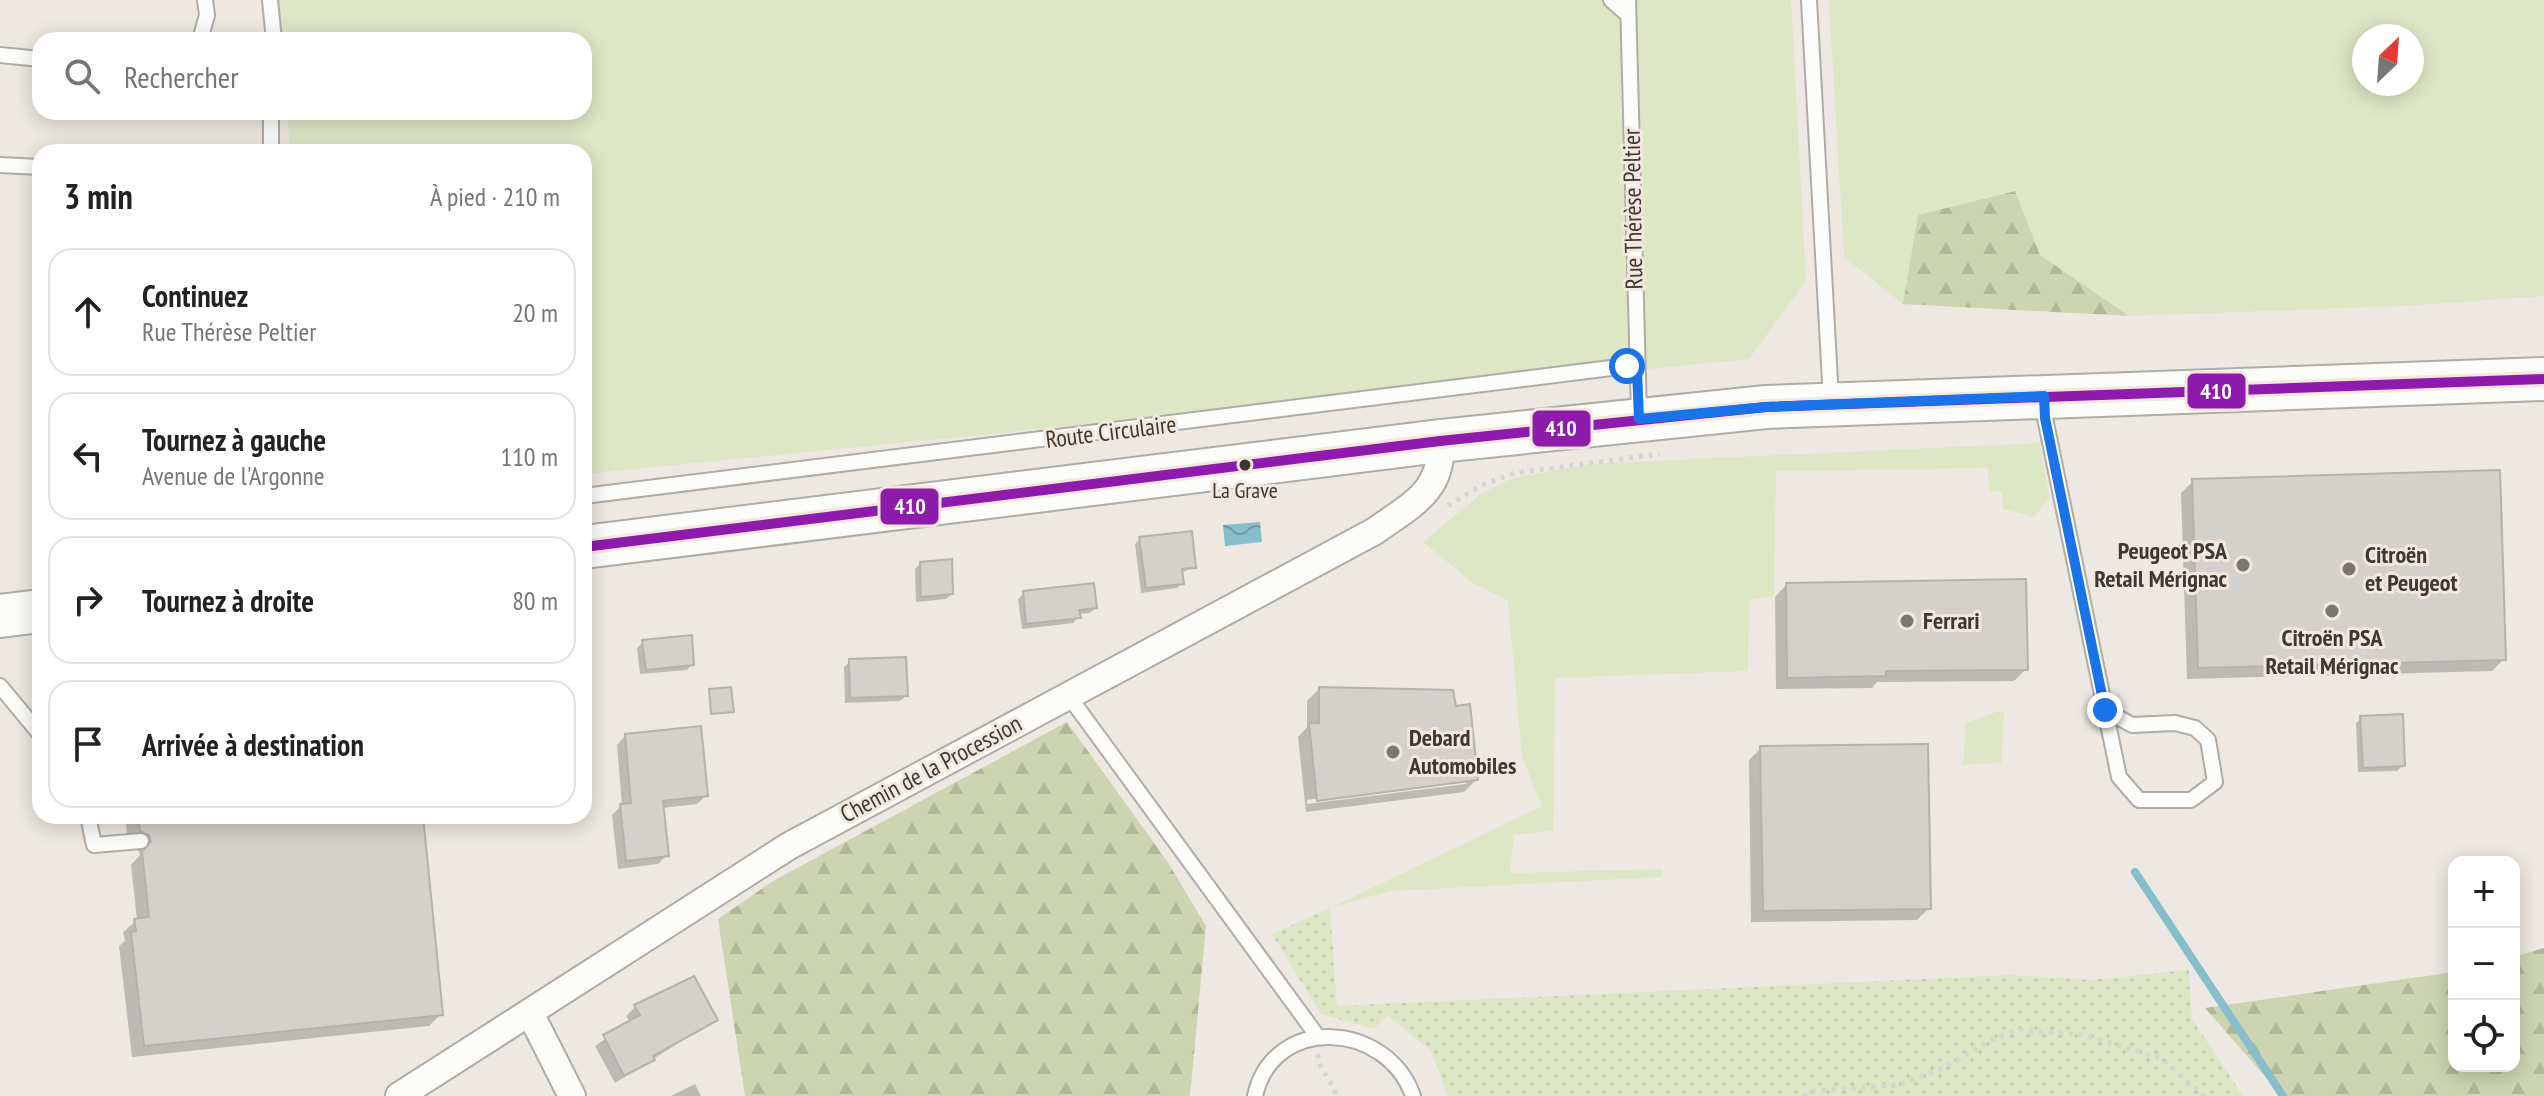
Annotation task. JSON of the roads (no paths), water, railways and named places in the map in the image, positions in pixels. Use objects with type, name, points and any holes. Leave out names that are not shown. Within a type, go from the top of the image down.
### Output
[{"type":"main road","points":[[592,546],[1639,419],[1831,404],[2544,379]]},
{"type":"main road","points":[[0,616],[32,612]]},
{"type":"street","name":"Chemin de la Procession","points":[[399,1096],[789,846],[1375,531],[1425,493],[1437,479],[1442,461],[1440,441]]},
{"type":"street","points":[[530,1013],[572,1096]]},
{"type":"lane","points":[[202,32],[207,15],[205,0]]},
{"type":"lane","points":[[270,0],[273,32]]},
{"type":"lane","points":[[1611,0],[1628,8]]},
{"type":"lane","points":[[1809,0],[1831,404]]},
{"type":"lane","name":"Rue Thérèse Peltier","points":[[1628,8],[1639,419]]},
{"type":"lane","points":[[0,55],[32,58]]},
{"type":"lane","points":[[271,120],[271,144]]},
{"type":"lane","points":[[0,165],[32,167]]},
{"type":"lane","name":"Route Circulaire","points":[[592,495],[1627,366],[1637,370]]},
{"type":"lane","points":[[2044,396],[2045,418],[2105,710],[2119,777],[2139,800],[2191,800],[2215,782],[2208,740],[2195,728],[2175,723],[2132,725],[2105,710]]},
{"type":"lane","points":[[0,686],[32,724]]},
{"type":"lane","points":[[1068,695],[1318,1037]]},
{"type":"lane","points":[[90,824],[94,845],[141,841]]},
{"type":"lane","points":[[1255,1096],[1270,1066],[1291,1048],[1318,1037],[1344,1037],[1369,1044],[1391,1059],[1407,1079],[1413,1096]]},
{"type":"water","points":[[1260,522],[1262,542],[1225,546],[1223,525]]},
{"type":"waterway","points":[[2135,872],[2283,1096]]},
{"type":"place","name":"La Grave","points":[[1245,465]]},
{"type":"place","name":"Peugeot PSA Retail Mérignac","points":[[2243,565]]},
{"type":"place","name":"Citroën et Peugeot","points":[[2349,569]]},
{"type":"place","name":"Citroën PSA Retail Mérignac","points":[[2332,611]]},
{"type":"place","name":"Ferrari","points":[[1907,621]]},
{"type":"place","name":"Debard Automobiles","points":[[1393,752]]}]
